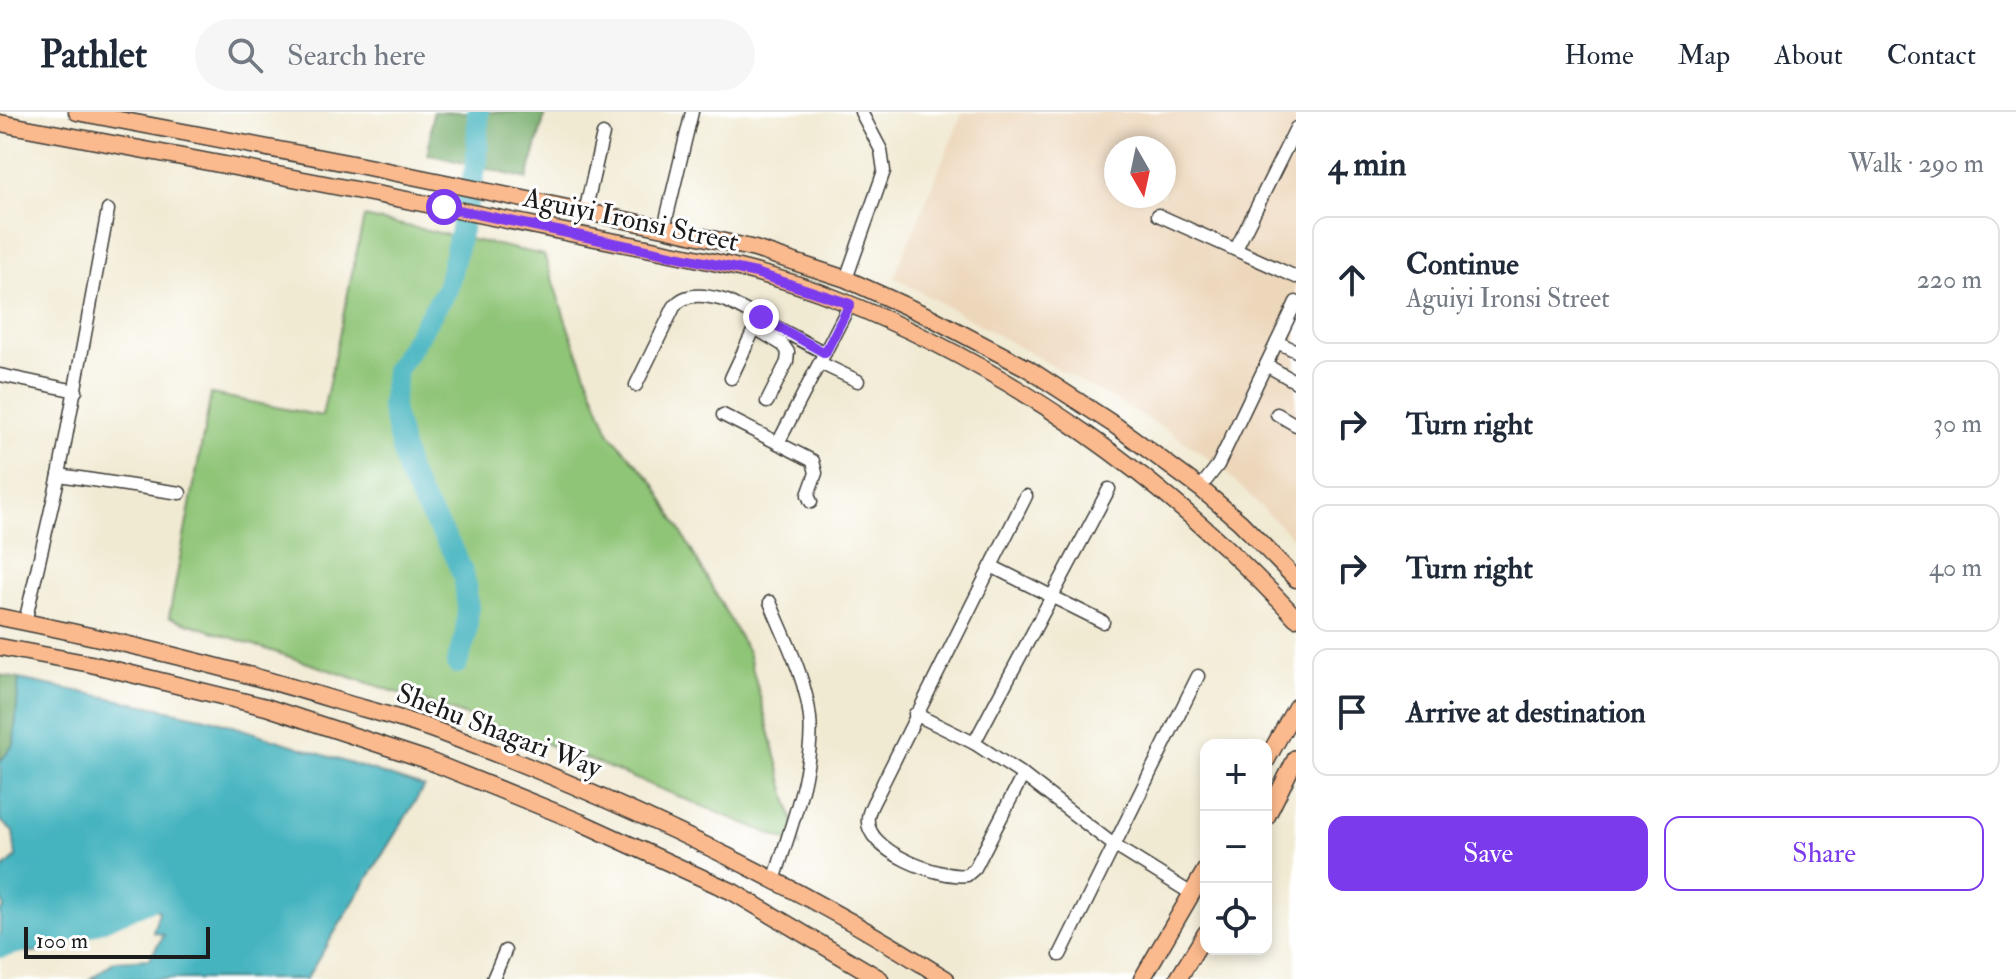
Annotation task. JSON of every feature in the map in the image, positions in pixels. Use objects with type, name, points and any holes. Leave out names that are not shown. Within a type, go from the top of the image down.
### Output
[{"type":"main road","name":"Aguiyi Ironsi Street","points":[[77,112],[348,163],[664,228],[755,249],[846,279],[932,318],[1027,368],[1116,426],[1200,488],[1240,522],[1296,579]]},
{"type":"main road","name":"Aguiyi Ironsi Street","points":[[0,123],[444,207],[756,273],[850,304],[971,361],[1069,421],[1148,480],[1222,543],[1294,617]]},
{"type":"main road","name":"Shehu Shagari Way","points":[[0,617],[269,680],[432,729],[596,794],[743,863],[946,979]]},
{"type":"main road","name":"Shehu Shagari Way","points":[[0,647],[91,664],[266,707],[424,759],[580,822],[733,892],[880,979]]},
{"type":"main road","points":[[1272,750],[1296,707]]},
{"type":"main road","points":[[1270,811],[1296,758]]},
{"type":"main road","points":[[1142,979],[1200,880]]},
{"type":"main road","points":[[1178,979],[1200,943]]},
{"type":"street","points":[[664,228],[692,112]]},
{"type":"street","points":[[846,279],[884,171],[881,150],[861,112]]},
{"type":"street","points":[[1236,249],[1296,128]]},
{"type":"street","points":[[585,212],[603,134]]},
{"type":"street","points":[[25,622],[76,391],[108,210]]},
{"type":"street","points":[[1158,215],[1296,277]]},
{"type":"street","points":[[636,385],[679,299],[698,296],[727,301],[858,381]]},
{"type":"street","points":[[1200,488],[1218,465],[1296,302]]},
{"type":"street","points":[[778,443],[850,304]]},
{"type":"street","points":[[731,378],[758,322]]},
{"type":"street","points":[[758,322],[788,352],[787,362],[767,402]]},
{"type":"street","points":[[1277,342],[1296,351]]},
{"type":"street","points":[[1266,365],[1296,382]]},
{"type":"street","points":[[0,375],[76,391]]},
{"type":"street","points":[[1277,414],[1296,425]]},
{"type":"street","points":[[723,415],[813,461],[816,467],[808,495],[811,502]]},
{"type":"street","points":[[59,475],[180,493]]},
{"type":"street","points":[[974,743],[1109,489]]},
{"type":"street","points":[[1023,775],[975,868],[967,875],[939,874],[906,860],[876,841],[867,818],[915,714],[1026,496]]},
{"type":"street","points":[[991,566],[1103,622]]},
{"type":"street","points":[[770,602],[802,680],[810,720],[806,771],[774,881]]},
{"type":"street","points":[[1060,955],[1198,676]]},
{"type":"street","points":[[915,714],[974,743],[1023,775],[1115,846],[1192,894]]},
{"type":"street","points":[[493,979],[505,951]]},
{"type":"shaded area","points":[[963,112],[1296,112],[1296,541],[1218,465],[1171,432],[894,277]]},
{"type":"green space","points":[[433,112],[546,112],[527,179],[428,154]]},
{"type":"green space","points":[[364,217],[544,255],[569,330],[610,434],[654,483],[748,652],[800,846],[575,754],[169,617],[211,394],[322,416]]},
{"type":"green space","points":[[0,675],[19,679],[14,744],[0,762]]},
{"type":"water","points":[[19,679],[211,719],[424,787],[306,979],[90,979],[115,961],[149,959],[164,935],[153,932],[159,911],[138,900],[122,901],[116,921],[74,930],[48,931],[45,952],[17,952],[0,935],[0,911],[4,909],[0,872],[16,857],[13,832],[0,820],[0,762],[14,744]]},
{"type":"waterway","points":[[457,663],[466,635],[468,608],[464,578],[454,552],[408,472],[392,408],[396,370],[447,289],[477,161],[478,112]]},
{"type":"waterway","points":[[0,947],[86,927],[169,892]]},
{"type":"route","points":[[444,207],[756,273],[850,304],[825,353],[761,317]]}]
